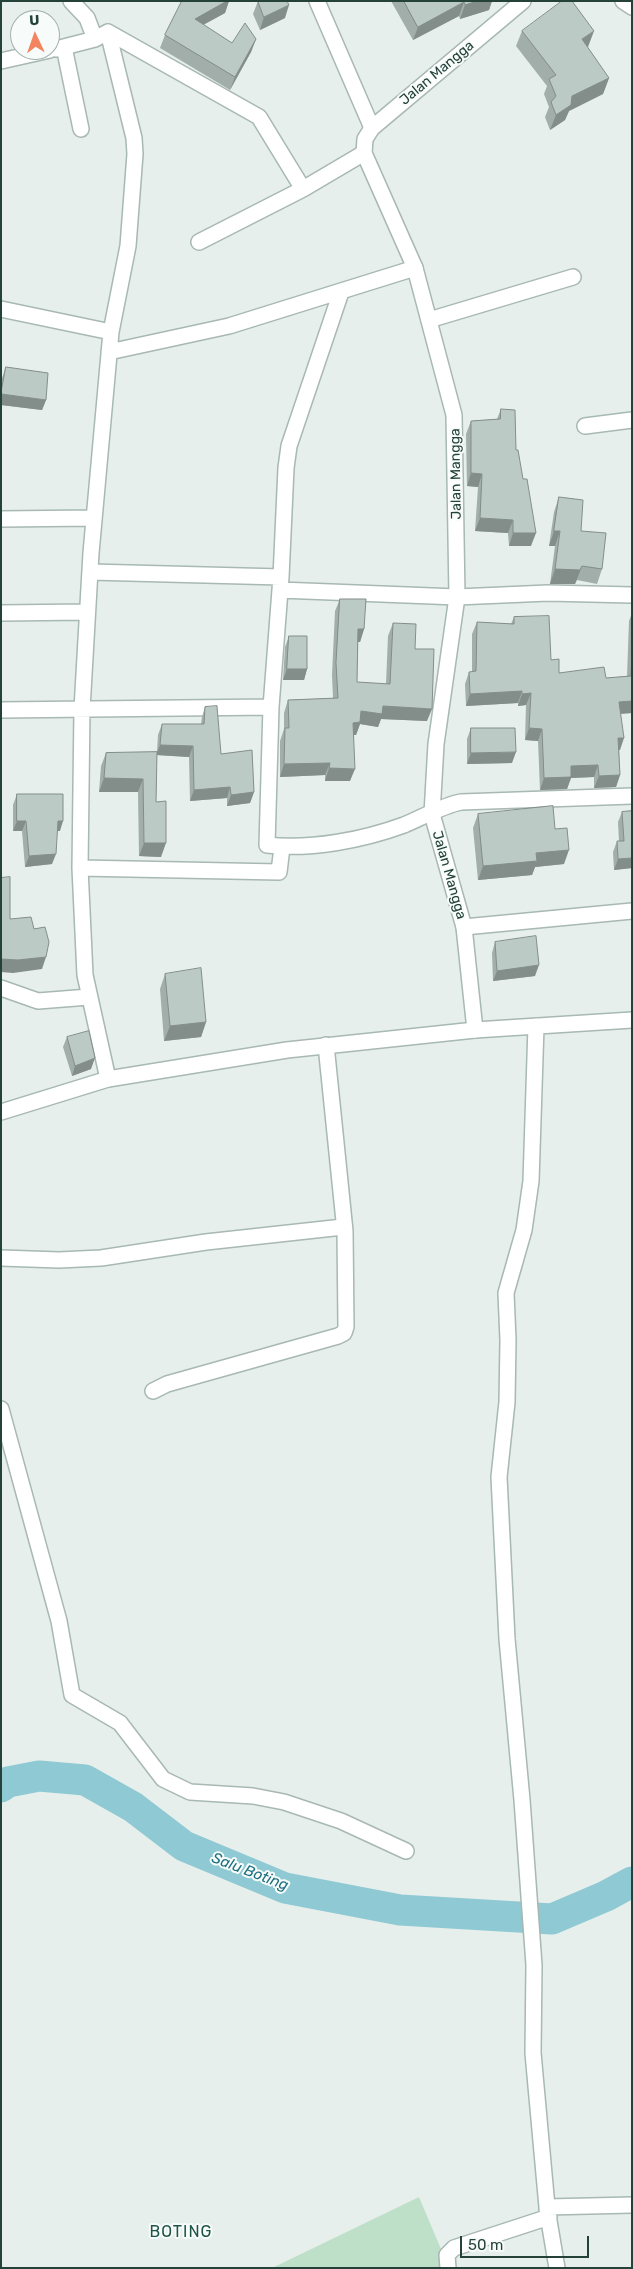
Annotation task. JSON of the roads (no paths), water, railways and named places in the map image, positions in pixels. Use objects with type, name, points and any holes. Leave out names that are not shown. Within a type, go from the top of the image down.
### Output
[{"type":"street","points":[[70,1],[102,35],[259,117],[303,189]]},
{"type":"street","points":[[199,242],[303,189],[364,153],[365,139],[372,128],[317,1]]},
{"type":"street","name":"Jalan Mangga","points":[[372,128],[523,1]]},
{"type":"street","points":[[623,1],[632,8]]},
{"type":"street","points":[[60,48],[102,35]]},
{"type":"street","points":[[102,35],[132,127],[135,154],[128,246],[111,332],[109,352],[94,518],[82,709],[80,868],[85,975],[108,1079]]},
{"type":"street","points":[[59,60],[81,129]]},
{"type":"street","name":"Jalan Mangga","points":[[364,153],[415,268],[454,415],[457,597],[436,744],[432,814],[464,927],[475,1030]]},
{"type":"street","points":[[109,352],[216,330],[415,268]]},
{"type":"street","points":[[429,320],[573,277]]},
{"type":"street","points":[[341,292],[289,446],[286,468],[281,583],[271,707],[267,845],[282,847],[329,842],[382,833],[432,814],[451,804],[472,801],[632,796]]},
{"type":"street","points":[[1,309],[111,332]]},
{"type":"street","points":[[585,426],[632,420]]},
{"type":"street","points":[[1,519],[94,518]]},
{"type":"street","points":[[91,572],[281,583],[457,597],[548,593],[632,595]]},
{"type":"street","points":[[1,613],[87,612]]},
{"type":"street","points":[[1,710],[271,707]]},
{"type":"street","points":[[80,868],[279,872],[282,847]]},
{"type":"street","points":[[464,927],[632,911]]},
{"type":"street","points":[[1,988],[38,1001],[89,997]]},
{"type":"street","points":[[1,1112],[108,1079],[287,1050],[475,1030],[632,1020]]},
{"type":"street","points":[[536,1026],[530,1181],[524,1230],[506,1294],[508,1340],[507,1402],[499,1477],[507,1639],[522,1800],[534,1965],[533,2053],[548,2212],[557,2268]]},
{"type":"street","points":[[153,1391],[167,1384],[343,1334],[346,1327],[343,1227],[326,1046]]},
{"type":"street","points":[[1,1258],[54,1260],[101,1258],[206,1242],[343,1227]]},
{"type":"street","points":[[1,1409],[59,1621],[72,1695],[120,1723],[162,1779],[190,1792],[253,1796],[284,1802],[342,1821],[406,1851]]},
{"type":"street","points":[[448,2268],[447,2255],[454,2248],[548,2212],[632,2205]]},
{"type":"waterway","name":"Salu Boting","points":[[1,1787],[8,1782],[39,1776],[85,1780],[133,1807],[184,1846],[285,1888],[400,1910],[552,1919],[606,1896],[632,1882]]},
{"type":"district","name":"BOTING","points":[[181,2232]]}]
